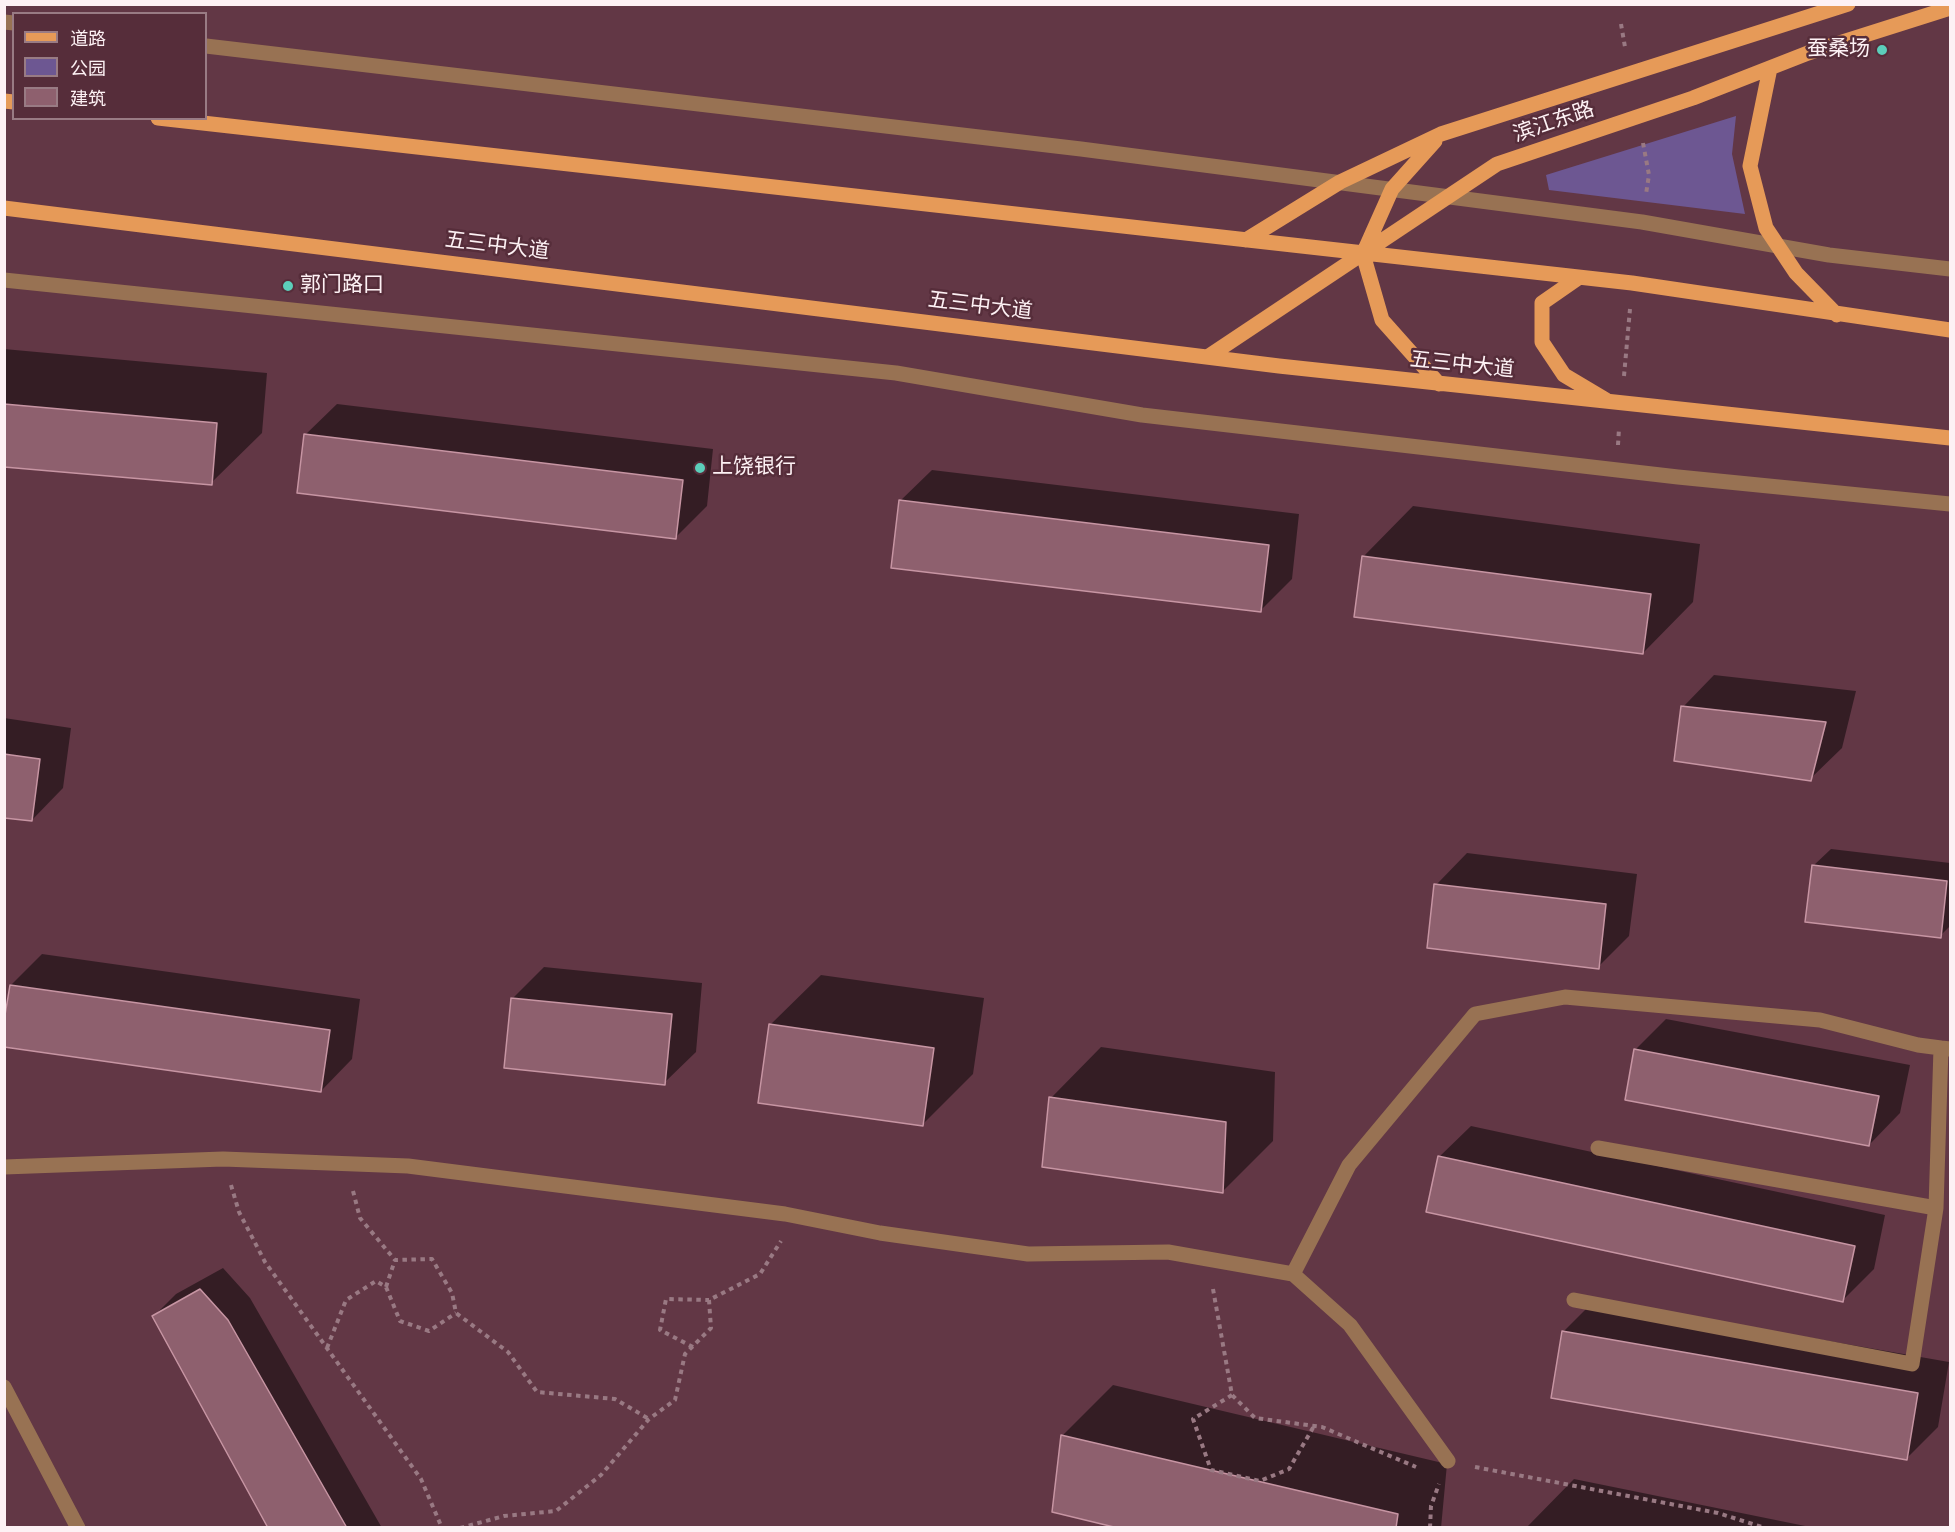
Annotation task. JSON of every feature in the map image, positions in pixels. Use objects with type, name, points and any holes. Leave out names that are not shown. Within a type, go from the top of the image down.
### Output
[{"type":"main road","name":"滨江东路","points":[[1246,240],[1340,182],[1441,134],[1848,4]]},
{"type":"main road","name":"滨江东路","points":[[1209,356],[1497,164],[1693,98],[1770,68],[1950,8]]},
{"type":"main road","points":[[1770,68],[1750,166],[1766,228],[1796,273],[1837,315]]},
{"type":"main road","points":[[176,120],[1578,278],[1950,330]]},
{"type":"main road","points":[[1439,384],[1382,320],[1363,254],[1392,189],[1441,134]]},
{"type":"main road","name":"五三中大道","points":[[4,208],[1439,384],[1950,438]]},
{"type":"main road","points":[[1578,278],[1542,303],[1542,342],[1564,375],[1611,403]]},
{"type":"street","points":[[207,46],[1069,147],[1642,222],[1829,255],[1950,269]]},
{"type":"street","points":[[4,280],[896,373],[1142,415],[1678,477],[1950,504]]},
{"type":"street","points":[[1293,1274],[1349,1165],[1475,1014],[1565,997],[1820,1020],[1918,1045],[1946,1049],[1936,1208],[1912,1365],[1574,1300]]},
{"type":"street","points":[[1598,1148],[1936,1208]]},
{"type":"street","points":[[4,1167],[224,1159],[408,1166],[785,1214],[880,1233],[1028,1254],[1168,1252],[1293,1274],[1350,1324],[1448,1461]]},
{"type":"street","points":[[4,1387],[78,1527]]},
{"type":"path","points":[[346,1164],[360,1218],[394,1260]]},
{"type":"path","points":[[239,1212],[265,1262],[421,1479],[442,1527]]},
{"type":"path","points":[[693,1347],[660,1330],[666,1299],[709,1300],[760,1274],[781,1245],[785,1214]]},
{"type":"path","points":[[394,1260],[432,1259],[452,1293],[456,1313],[508,1352],[537,1392],[615,1399],[649,1419]]},
{"type":"path","points":[[386,1287],[394,1260]]},
{"type":"path","points":[[1207,1260],[1232,1395],[1255,1418],[1314,1426],[1413,1465],[1422,1473]]},
{"type":"path","points":[[327,1348],[346,1300],[376,1281],[386,1287],[400,1321],[429,1331],[456,1313]]},
{"type":"path","points":[[460,1527],[504,1516],[556,1511],[601,1475],[649,1419],[675,1400],[685,1354],[711,1328],[709,1300]]},
{"type":"path","points":[[1232,1395],[1193,1419],[1210,1470],[1260,1481],[1289,1469],[1314,1426]]},
{"type":"path","points":[[1430,1527],[1431,1506],[1448,1461],[1718,1513],[1765,1527]]},
{"type":"path","points":[[1430,1480],[1438,1488]]},
{"type":"green space","points":[[1736,116],[1732,154],[1745,214],[1549,190],[1546,175]]},
{"type":"building","points":[[4,404],[217,423],[212,485],[4,467]]},
{"type":"building","points":[[304,434],[683,480],[676,539],[297,493]]},
{"type":"building","points":[[899,500],[1269,545],[1261,612],[891,568]]},
{"type":"building","points":[[1362,556],[1651,594],[1643,654],[1354,617]]},
{"type":"building","points":[[1681,706],[1826,722],[1811,781],[1674,761]]},
{"type":"building","points":[[4,754],[40,759],[32,821],[4,818]]},
{"type":"building","points":[[1812,865],[1947,881],[1941,938],[1805,922]]},
{"type":"building","points":[[1434,884],[1606,904],[1599,969],[1427,948]]},
{"type":"building","points":[[10,985],[330,1030],[321,1092],[4,1047],[4,1021]]},
{"type":"building","points":[[511,998],[672,1014],[665,1085],[504,1068]]},
{"type":"building","points":[[769,1024],[934,1048],[923,1126],[758,1103]]},
{"type":"building","points":[[1634,1049],[1879,1096],[1869,1146],[1625,1100]]},
{"type":"building","points":[[1049,1097],[1226,1122],[1223,1193],[1042,1167]]},
{"type":"building","points":[[1438,1156],[1855,1246],[1843,1302],[1426,1212]]},
{"type":"building","points":[[200,1289],[228,1320],[347,1528],[268,1528],[152,1316]]},
{"type":"building","points":[[1562,1331],[1918,1393],[1907,1460],[1551,1398]]},
{"type":"building","points":[[1061,1435],[1398,1514],[1396,1528],[1118,1528],[1052,1512]]},
{"type":"place","name":"蚕桑场","points":[[1882,50]]},
{"type":"place","name":"郭门路口","points":[[288,286]]},
{"type":"place","name":"上饶银行","points":[[700,468]]}]
